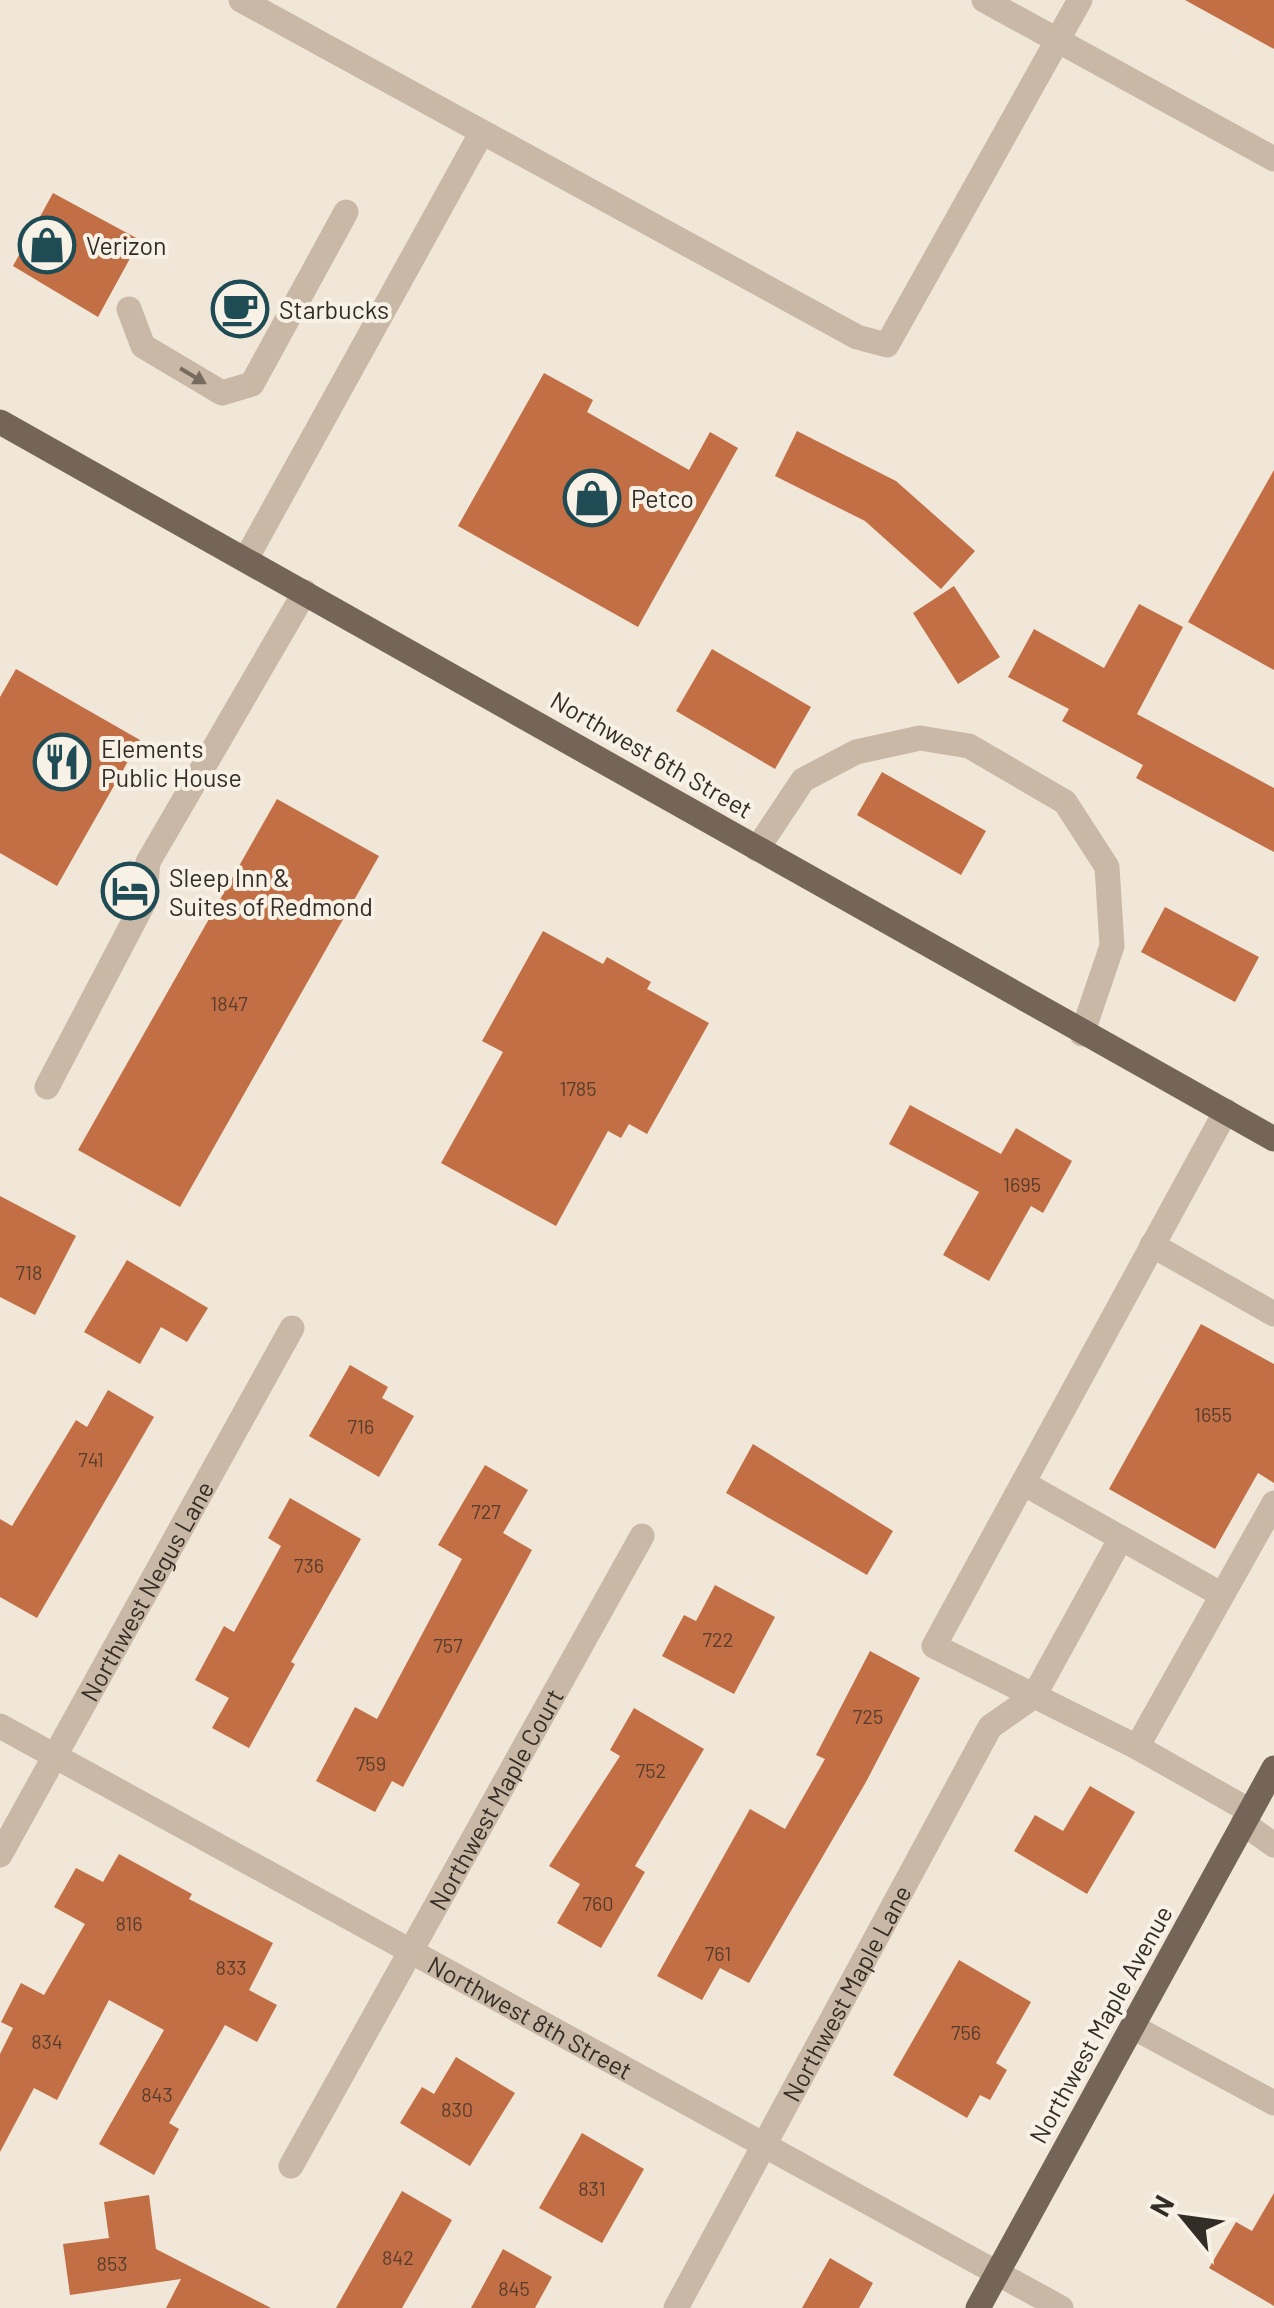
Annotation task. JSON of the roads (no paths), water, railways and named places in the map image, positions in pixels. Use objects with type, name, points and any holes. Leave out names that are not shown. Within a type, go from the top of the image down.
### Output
[{"type":"main road","name":"Northwest 6th Street","points":[[0,422],[1274,1139]]},
{"type":"main road","name":"Northwest Maple Avenue","points":[[978,2308],[1274,1768]]},
{"type":"street","points":[[241,0],[857,337],[887,345],[1080,0]]},
{"type":"street","points":[[984,0],[1274,159]]},
{"type":"street","points":[[246,559],[482,132]]},
{"type":"street","points":[[129,309],[143,346],[222,393],[252,384],[346,212]]},
{"type":"street","points":[[47,1087],[144,902],[148,862],[305,592]]},
{"type":"street","points":[[757,849],[803,780],[856,752],[920,738],[969,746],[1065,802],[1108,867],[1112,946],[1082,1034]]},
{"type":"street","points":[[1226,1111],[934,1646],[1137,1747],[1247,1817],[1274,1845]]},
{"type":"street","points":[[1152,1245],[1274,1314]]},
{"type":"street","name":"Northwest Negus Lane","points":[[0,1854],[292,1328]]},
{"type":"street","points":[[1023,1483],[1222,1595]]},
{"type":"street","points":[[1137,1747],[1274,1503]]},
{"type":"street","name":"Northwest Maple Court","points":[[291,2166],[642,1536]]},
{"type":"street","points":[[1034,1696],[1121,1538]]},
{"type":"street","name":"Northwest Maple Lane","points":[[676,2308],[990,1727],[1034,1696]]},
{"type":"street","name":"Northwest 8th Street","points":[[0,1726],[1062,2308]]},
{"type":"street","points":[[1132,2027],[1274,2103]]},
{"type":"place","name":"Verizon","points":[[47,245]]},
{"type":"place","name":"Starbucks","points":[[240,309]]},
{"type":"place","name":"Petco","points":[[592,498]]},
{"type":"place","name":"Elements Public House","points":[[62,762]]},
{"type":"place","name":"Sleep Inn & Suites of Redmond","points":[[130,891]]}]
